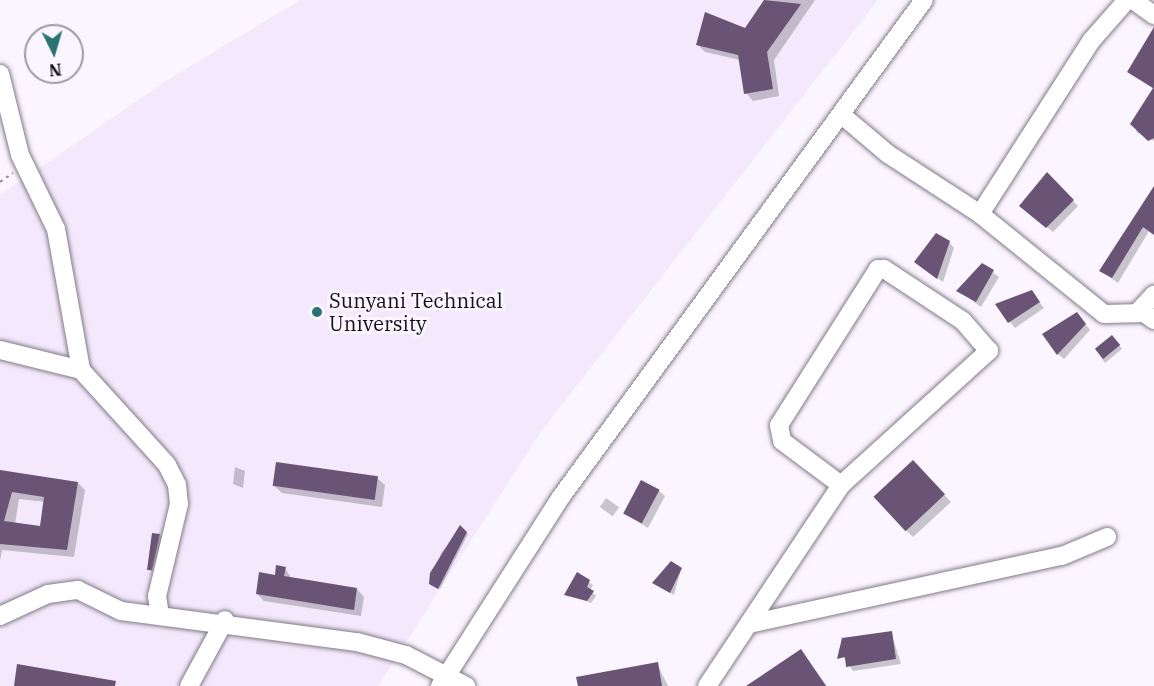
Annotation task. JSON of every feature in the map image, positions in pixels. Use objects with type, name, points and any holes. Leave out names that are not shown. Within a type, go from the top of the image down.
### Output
[{"type":"street","points":[[444,681],[561,497],[843,116],[924,0]]},
{"type":"street","points":[[980,214],[1091,41],[1127,0]]},
{"type":"street","points":[[1133,0],[1154,15]]},
{"type":"street","points":[[0,74],[20,155],[56,229],[81,370],[167,465],[177,485],[179,504],[158,596],[160,615]]},
{"type":"street","points":[[843,116],[888,154],[980,214],[1104,314],[1146,316],[1154,295]]},
{"type":"street","points":[[707,686],[841,485],[989,351],[984,339],[963,321],[884,269],[878,269],[779,425],[782,441],[841,485]]},
{"type":"street","points":[[0,350],[81,370]]},
{"type":"street","points":[[749,624],[1062,556],[1107,537]]},
{"type":"street","points":[[0,616],[66,590],[121,610],[225,620],[357,642],[406,655],[444,681],[466,686]]},
{"type":"street","points":[[189,686],[225,620]]},
{"type":"shaded area","name":"Sunyani Technical University","points":[[300,0],[878,0],[542,430],[378,686],[0,686],[0,195],[169,79]]},
{"type":"building","points":[[764,0],[801,4],[767,52],[773,89],[744,94],[738,55],[696,45],[705,12],[745,28]]},
{"type":"building","points":[[1154,27],[1154,138],[1148,141],[1130,124],[1153,88],[1127,72]]},
{"type":"building","points":[[1047,172],[1074,200],[1046,228],[1019,206]]},
{"type":"building","points":[[1154,186],[1154,235],[1143,227],[1112,278],[1099,271]]},
{"type":"building","points":[[936,233],[950,241],[937,279],[914,262]]},
{"type":"building","points":[[982,263],[994,270],[976,302],[956,291]]},
{"type":"building","points":[[1032,290],[1040,302],[1008,323],[995,304]]},
{"type":"building","points":[[1077,312],[1086,324],[1057,355],[1042,334]]},
{"type":"building","points":[[1112,335],[1120,345],[1103,359],[1095,349]]},
{"type":"building","points":[[913,460],[945,494],[906,531],[874,497]]},
{"type":"building","points":[[276,462],[378,476],[375,500],[273,486]]},
{"type":"building","points":[[0,470],[78,482],[67,550],[0,544]],"holes":[[[12,492],[44,497],[40,526],[4,521]]]},
{"type":"building","points":[[641,480],[660,490],[642,523],[623,514]]},
{"type":"building","points":[[460,525],[467,532],[438,589],[429,584],[430,573]]},
{"type":"building","points":[[152,533],[160,534],[152,570],[147,570]]},
{"type":"building","points":[[671,561],[682,568],[670,593],[652,583]]},
{"type":"building","points":[[276,565],[286,567],[284,576],[357,588],[354,610],[256,594],[259,572],[275,575]]},
{"type":"building","points":[[577,572],[590,580],[587,587],[594,591],[587,601],[564,595]]},
{"type":"building","points":[[892,631],[896,659],[846,667],[845,657],[837,659],[842,638]]},
{"type":"building","points":[[801,649],[826,686],[746,686]]},
{"type":"building","points":[[658,662],[662,686],[578,686],[576,677]]},
{"type":"building","points":[[17,664],[116,681],[115,686],[14,686]]},
{"type":"place","name":"Sunyani Technical University","points":[[317,312]]}]
